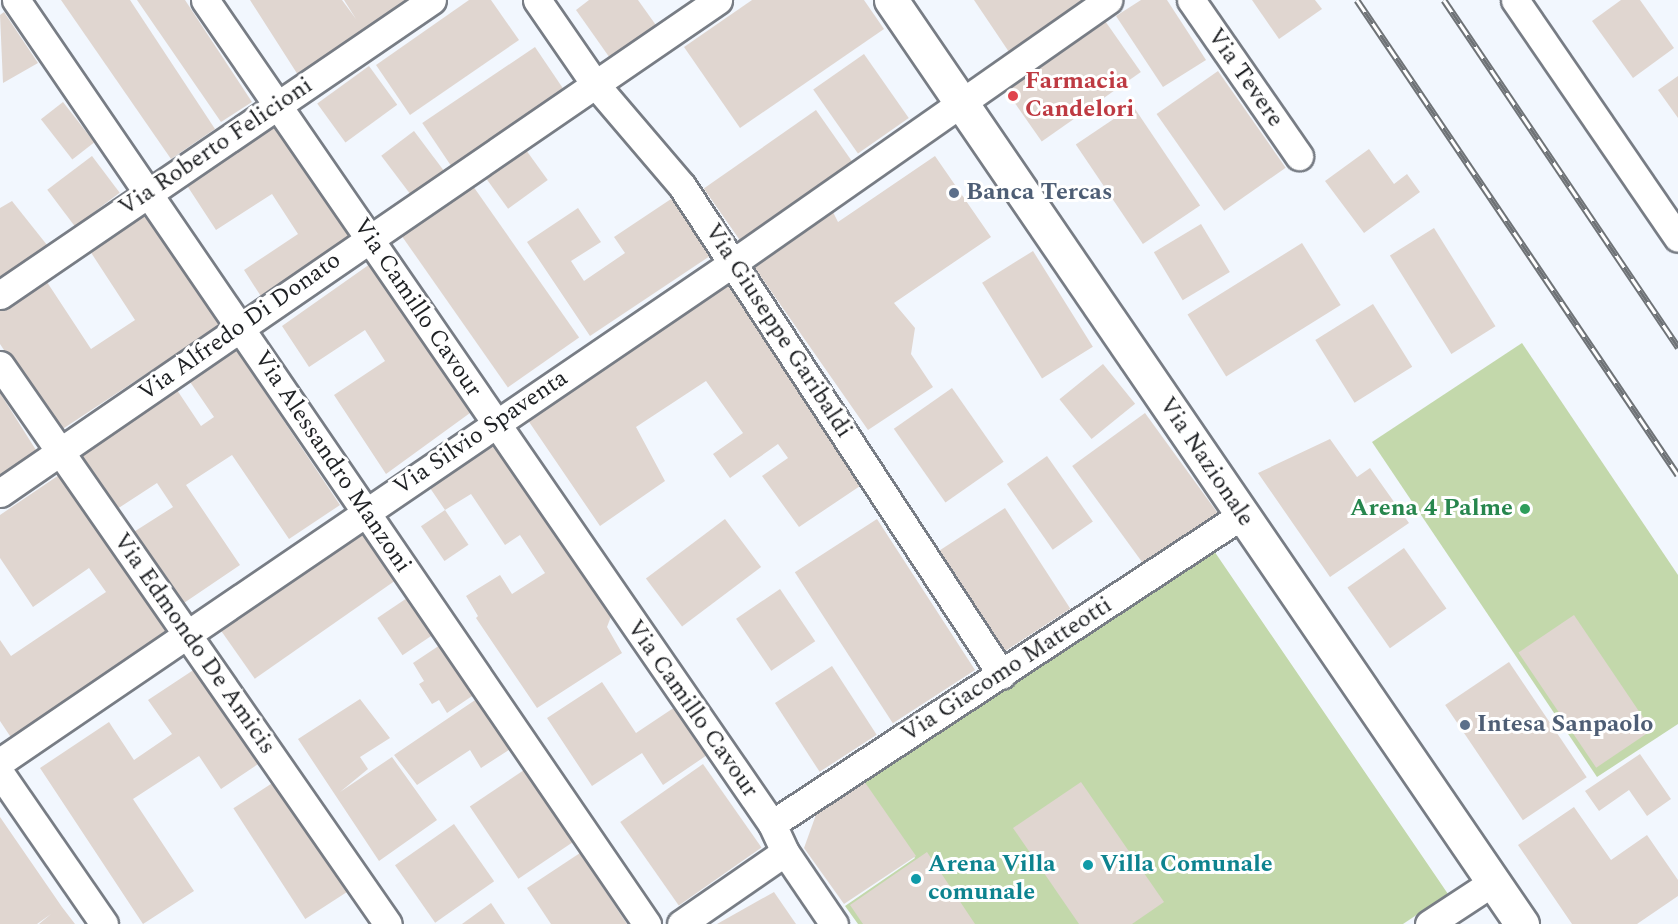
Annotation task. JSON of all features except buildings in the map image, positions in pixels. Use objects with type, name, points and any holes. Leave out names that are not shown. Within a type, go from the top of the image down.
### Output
[{"type":"main road","name":"Via Nazionale","points":[[891,0],[1522,924]]},
{"type":"street","name":"Via Alessandro Manzoni","points":[[16,0],[647,924]]},
{"type":"street","name":"Via Camillo Cavour","points":[[205,0],[772,824],[785,852],[834,924]]},
{"type":"street","name":"Via Roberto Felicioni","points":[[0,295],[432,0]]},
{"type":"street","name":"Via Giuseppe Garibaldi","points":[[537,0],[596,84],[682,186],[734,262],[1002,675]]},
{"type":"street","name":"Via Alfredo Di Donato","points":[[0,493],[718,0]]},
{"type":"street","points":[[959,102],[1108,0]]},
{"type":"street","name":"Via Tevere","points":[[1191,0],[1299,156]]},
{"type":"street","points":[[1515,0],[1677,234]]},
{"type":"street","name":"Via Silvio Spaventa","points":[[0,762],[186,632],[734,262],[959,102]]},
{"type":"street","name":"Via Edmondo De Amicis","points":[[0,364],[388,924]]},
{"type":"street","name":"Via Giacomo Matteotti","points":[[772,824],[1002,675],[1242,515]]},
{"type":"street","points":[[0,772],[104,924]]},
{"type":"street","points":[[681,924],[785,852]]},
{"type":"street","points":[[1429,924],[1493,882]]},
{"type":"green space","name":"Arena 4 Palme","points":[[1522,343],[1678,575],[1678,724],[1597,777],[1372,442]]},
{"type":"green space","points":[[1210,545],[1448,894],[1403,924],[858,924],[845,906],[915,858],[862,781]]},
{"type":"railway","points":[[1357,0],[1678,475]]},
{"type":"railway","points":[[1444,0],[1678,347]]},
{"type":"place","name":"Farmacia Candelori","points":[[1013,96]]},
{"type":"place","name":"Banca Tercas","points":[[954,193]]},
{"type":"place","name":"Arena 4 Palme","points":[[1525,509]]},
{"type":"place","name":"Intesa Sanpaolo","points":[[1465,725]]},
{"type":"place","name":"Villa Comunale","points":[[1088,865]]},
{"type":"place","name":"Arena Villa comunale","points":[[916,879]]}]
